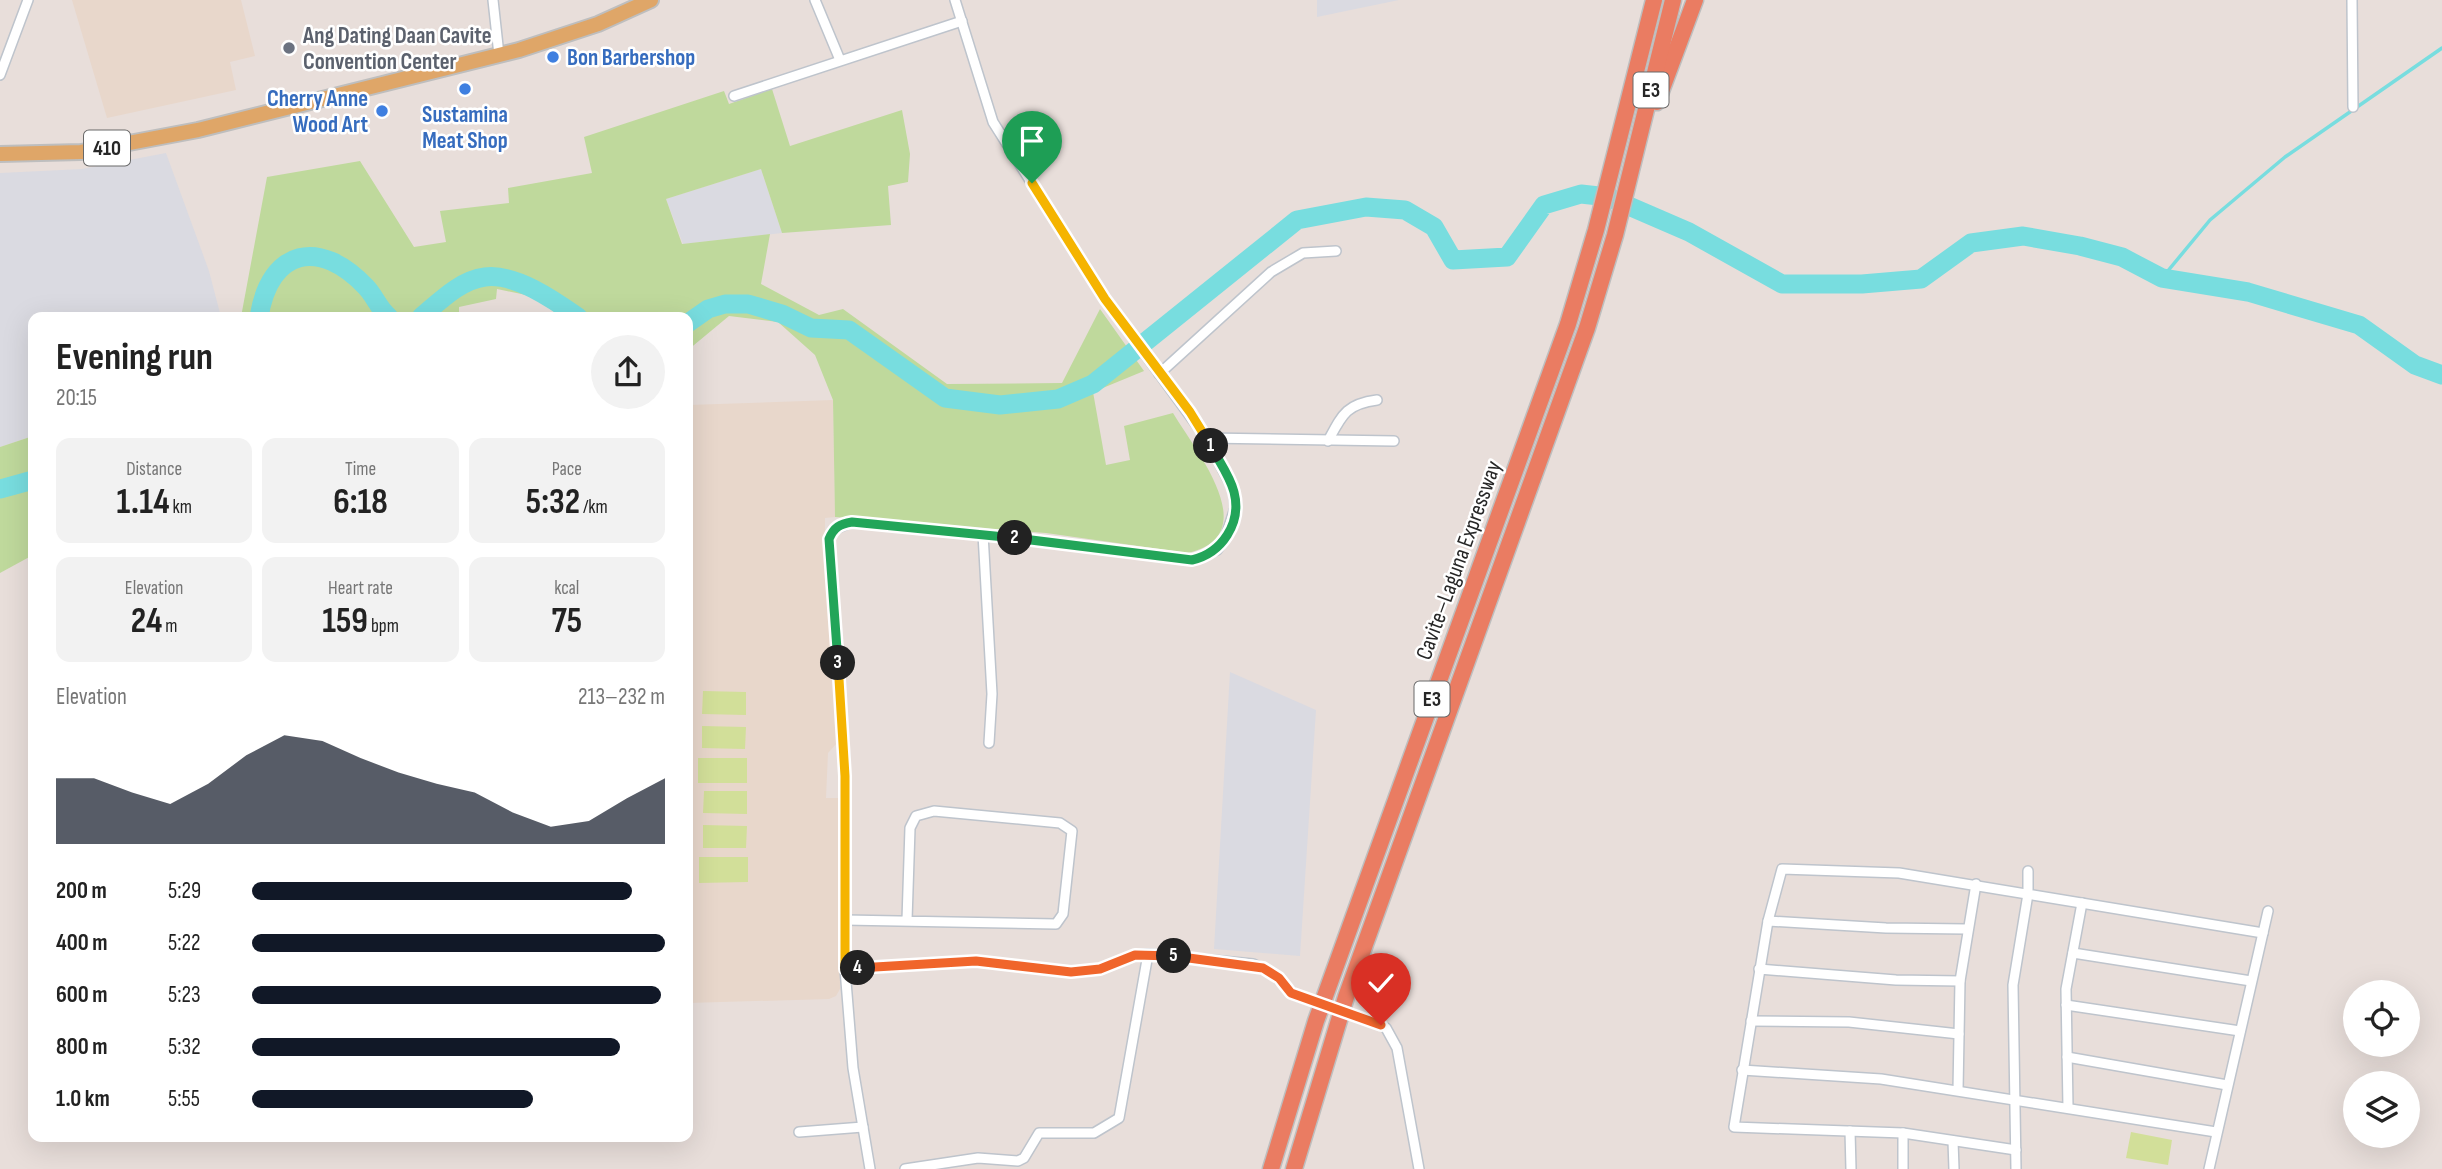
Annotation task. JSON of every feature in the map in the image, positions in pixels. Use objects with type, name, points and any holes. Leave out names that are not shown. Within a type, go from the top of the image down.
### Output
[{"type":"highway","name":"Cavite–Laguna Expressway","points":[[1271,1169],[1316,1021],[1567,324],[1596,230],[1654,0]]},
{"type":"highway","name":"Cavite–Laguna Expressway","points":[[1294,1169],[1346,997],[1587,328],[1615,235],[1673,0]]},
{"type":"highway","points":[[1628,180],[1695,0]]},
{"type":"main road","name":"410","points":[[0,155],[81,152],[149,141],[499,55],[622,6],[650,0]]},
{"type":"street","points":[[0,75],[28,0]]},
{"type":"street","points":[[493,0],[499,55]]},
{"type":"street","points":[[815,0],[840,60]]},
{"type":"street","points":[[870,1169],[853,1068],[845,969],[845,766],[829,539],[833,530],[852,522],[983,534],[1192,560],[1217,550],[1225,539],[1235,508],[1234,491],[1206,438],[1131,337],[993,122],[955,0]]},
{"type":"street","points":[[2352,0],[2353,107]]},
{"type":"street","points":[[734,96],[962,21]]},
{"type":"street","points":[[1159,374],[1271,272],[1303,253],[1336,251]]},
{"type":"street","points":[[1328,441],[1348,408],[1360,402],[1377,400]]},
{"type":"street","points":[[1206,438],[1394,442]]},
{"type":"street","points":[[983,534],[992,695],[989,743]]},
{"type":"street","points":[[845,920],[1047,925],[1060,923],[1072,831],[1060,823],[1048,821],[934,811],[916,816],[910,828],[907,920]]},
{"type":"street","points":[[2016,1150],[1903,1133],[1734,1127],[1768,921],[1782,869],[1899,873],[2263,933]]},
{"type":"street","points":[[2016,1169],[2013,985],[2028,894],[2028,871]]},
{"type":"street","points":[[1958,1090],[1960,981],[1966,929],[1976,884]]},
{"type":"street","points":[[2068,1107],[2066,1005],[2082,903]]},
{"type":"street","points":[[2209,1169],[2268,911]]},
{"type":"street","points":[[1768,921],[1886,928],[1966,929]]},
{"type":"street","points":[[2073,953],[2251,981]]},
{"type":"street","points":[[845,969],[976,961],[1071,972],[1100,969],[1135,955],[1148,954],[1253,964],[1272,972],[1294,995],[1373,1021],[1391,1034],[1397,1048],[1419,1169]]},
{"type":"street","points":[[905,1169],[978,1158],[1018,1161],[1024,1158],[1039,1133],[1094,1133],[1119,1118],[1148,954]]},
{"type":"street","points":[[1759,970],[1896,980],[1960,981]]},
{"type":"street","points":[[2066,1005],[2240,1031]]},
{"type":"street","points":[[1751,1021],[1849,1023],[1959,1034]]},
{"type":"street","points":[[2067,1057],[2227,1085]]},
{"type":"street","points":[[1742,1070],[1881,1079],[2015,1098],[2216,1132]]},
{"type":"street","points":[[799,1132],[863,1127]]},
{"type":"street","points":[[1850,1131],[1851,1169]]},
{"type":"street","points":[[1903,1133],[1903,1169]]},
{"type":"street","points":[[1953,1140],[1954,1169]]},
{"type":"shaded area","points":[[72,0],[241,0],[255,56],[230,62],[236,90],[107,118]]},
{"type":"shaded area","points":[[1317,0],[1399,0],[1317,17]]},
{"type":"shaded area","points":[[166,153],[209,271],[220,312],[28,312],[28,438],[0,447],[0,173],[82,169]]},
{"type":"shaded area","points":[[761,169],[782,233],[683,244],[666,199]]},
{"type":"shaded area","points":[[833,400],[835,517],[825,518],[825,562],[837,743],[828,753],[826,798],[838,798],[840,989],[836,996],[829,999],[693,1003],[693,405]]},
{"type":"shaded area","points":[[1230,672],[1316,710],[1300,956],[1214,949]]},
{"type":"green space","points":[[772,89],[790,146],[902,110],[910,154],[908,182],[888,186],[891,225],[782,233],[761,169],[666,199],[682,244],[770,234],[761,284],[819,315],[843,309],[947,384],[1062,383],[1100,309],[1144,371],[1093,392],[1106,465],[1130,460],[1124,426],[1173,413],[1196,448],[1218,490],[1223,511],[1222,529],[1211,543],[1188,553],[1046,533],[835,517],[833,400],[815,355],[778,322],[729,316],[693,346],[693,312],[555,312],[531,296],[497,289],[496,299],[459,307],[459,312],[242,312],[267,177],[360,161],[414,247],[446,242],[440,211],[509,203],[508,188],[592,173],[584,137],[724,91],[729,104]]},
{"type":"green space","points":[[28,438],[28,558],[0,573],[0,447]]},
{"type":"green space","points":[[703,691],[746,692],[746,715],[702,714]]},
{"type":"green space","points":[[702,726],[746,727],[745,749],[702,748]]},
{"type":"green space","points":[[698,758],[747,758],[747,783],[698,783]]},
{"type":"green space","points":[[704,791],[747,791],[747,814],[703,813]]},
{"type":"green space","points":[[703,825],[747,826],[746,848],[703,848]]},
{"type":"green space","points":[[699,857],[748,857],[748,882],[699,883]]},
{"type":"green space","points":[[2131,1132],[2172,1140],[2168,1165],[2126,1158]]},
{"type":"waterway","points":[[2162,278],[2210,220],[2285,157],[2442,48]]},
{"type":"waterway","points":[[693,320],[708,309],[725,304],[748,304],[782,314],[811,328],[849,330],[945,398],[1000,405],[1058,399],[1093,384],[1297,220],[1366,207],[1405,210],[1434,227],[1453,260],[1507,257],[1544,205],[1581,194],[1608,197],[1689,232],[1782,284],[1862,284],[1921,279],[1971,243],[2023,236],[2080,246],[2122,257],[2162,278],[2248,292],[2359,325],[2415,365],[2442,375]]},
{"type":"waterway","points":[[260,312],[274,276],[286,264],[299,258],[315,257],[331,261],[349,271],[369,291],[384,312]]},
{"type":"waterway","points":[[427,312],[450,292],[467,282],[485,277],[521,283],[571,312]]},
{"type":"waterway","points":[[0,489],[28,481]]},
{"type":"place","name":"Ang Dating Daan Cavite Convention Center","points":[[289,48]]},
{"type":"place","name":"Bon Barbershop","points":[[553,57]]},
{"type":"place","name":"Sustamina Meat Shop","points":[[465,89]]},
{"type":"place","name":"Cherry Anne Wood Art","points":[[382,111]]},
{"type":"route","points":[[1032,183],[1105,299],[1190,412],[1206,438],[1234,491],[1232,524],[1217,550],[1192,560],[983,534],[852,522],[841,524],[833,530],[829,539],[845,776],[845,969],[924,962],[976,961],[1071,972],[1100,969],[1135,955],[1148,954],[1253,964],[1272,972],[1291,993],[1381,1025]]}]
